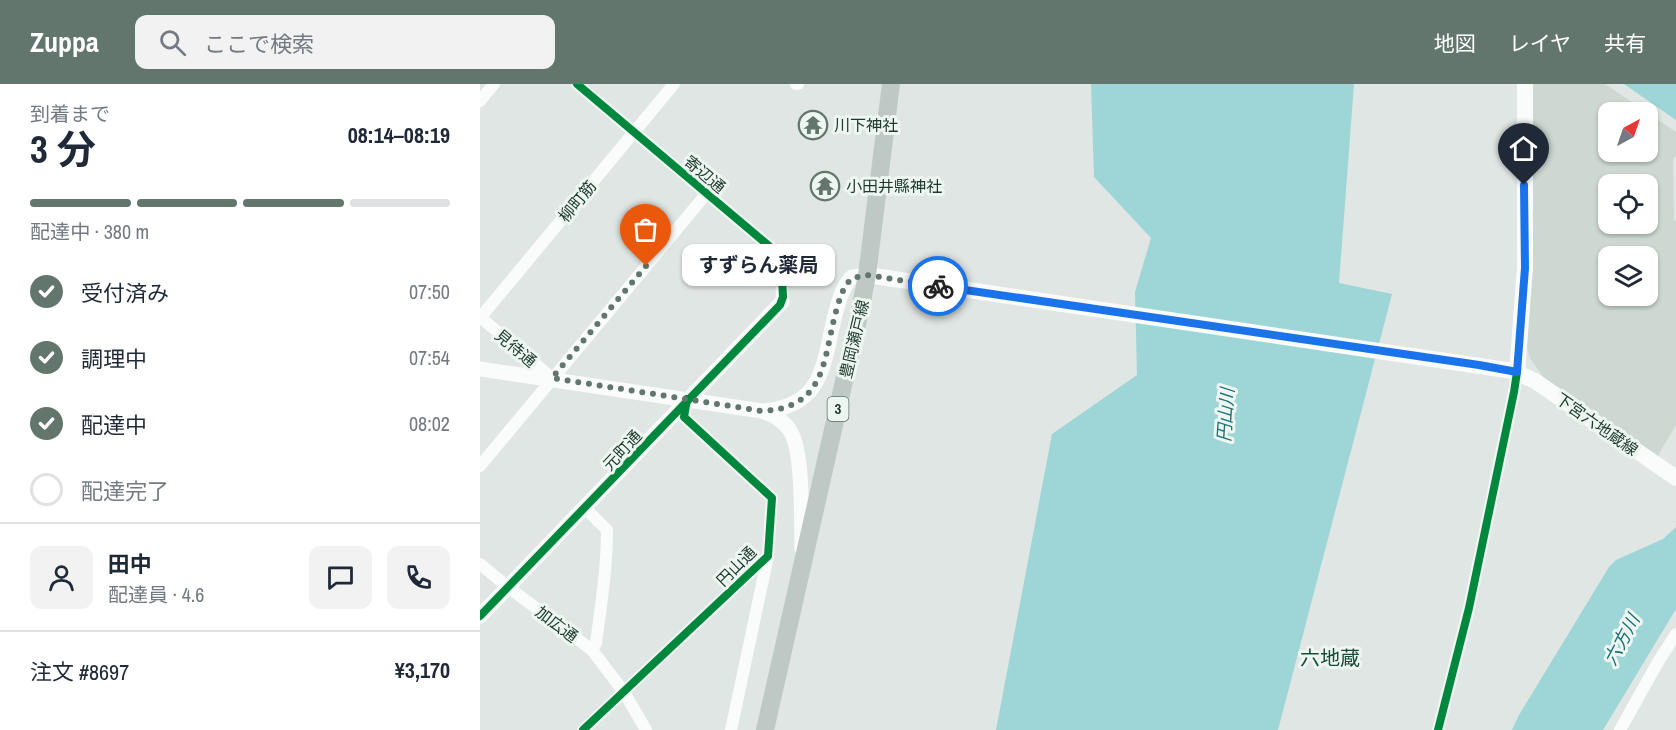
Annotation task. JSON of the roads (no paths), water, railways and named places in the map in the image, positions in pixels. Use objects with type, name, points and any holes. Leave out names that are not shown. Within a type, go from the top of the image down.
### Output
[{"type":"main road","name":"豊岡瀬戸線","points":[[765,730],[802,565],[875,277],[891,84]]},
{"type":"main road","points":[[875,277],[1509,370],[1525,268],[1525,84]]},
{"type":"main road","name":"下宮六地蔵線","points":[[1509,370],[1535,381],[1676,478]]},
{"type":"street","points":[[480,101],[494,84]]},
{"type":"street","name":"寄辺通","points":[[577,84],[781,256],[782,302]]},
{"type":"street","name":"柳町筋","points":[[480,318],[674,84]]},
{"type":"street","points":[[480,466],[706,193]]},
{"type":"street","points":[[762,411],[786,408],[802,399],[814,386],[822,370],[844,287],[852,278],[875,277]]},
{"type":"street","name":"元町通","points":[[480,616],[782,302]]},
{"type":"street","name":"見待通","points":[[480,318],[552,378]]},
{"type":"street","points":[[480,369],[703,401],[762,411],[776,417],[788,427],[797,446],[802,565]]},
{"type":"street","points":[[1438,730],[1469,608],[1514,392],[1509,370]]},
{"type":"street","name":"円山通","points":[[583,730],[768,555],[772,498],[684,417],[687,399]]},
{"type":"street","points":[[585,508],[607,530],[607,558],[596,643],[592,650]]},
{"type":"street","points":[[731,730],[768,555]]},
{"type":"street","name":"加広通","points":[[480,564],[592,650],[624,692],[646,730]]},
{"type":"street","points":[[1620,730],[1676,634]]},
{"type":"water","name":"円山川","points":[[1091,84],[1354,84],[1339,283],[1392,294],[1278,730],[996,730],[1052,434],[1137,375],[1135,292],[1151,238],[1094,177]]},
{"type":"water","points":[[1624,84],[1676,84],[1676,120],[1658,108],[1658,102],[1650,102]]},
{"type":"water","name":"六方川","points":[[1676,527],[1676,609],[1603,730],[1512,730],[1609,567],[1616,560],[1663,539]]},
{"type":"place","name":"川下神社","points":[[813,125]]},
{"type":"place","name":"小田井縣神社","points":[[825,186]]},
{"type":"place","name":"すずらん薬局","points":[[646,266]]},
{"type":"district","name":"六地蔵","points":[[1330,658]]}]
